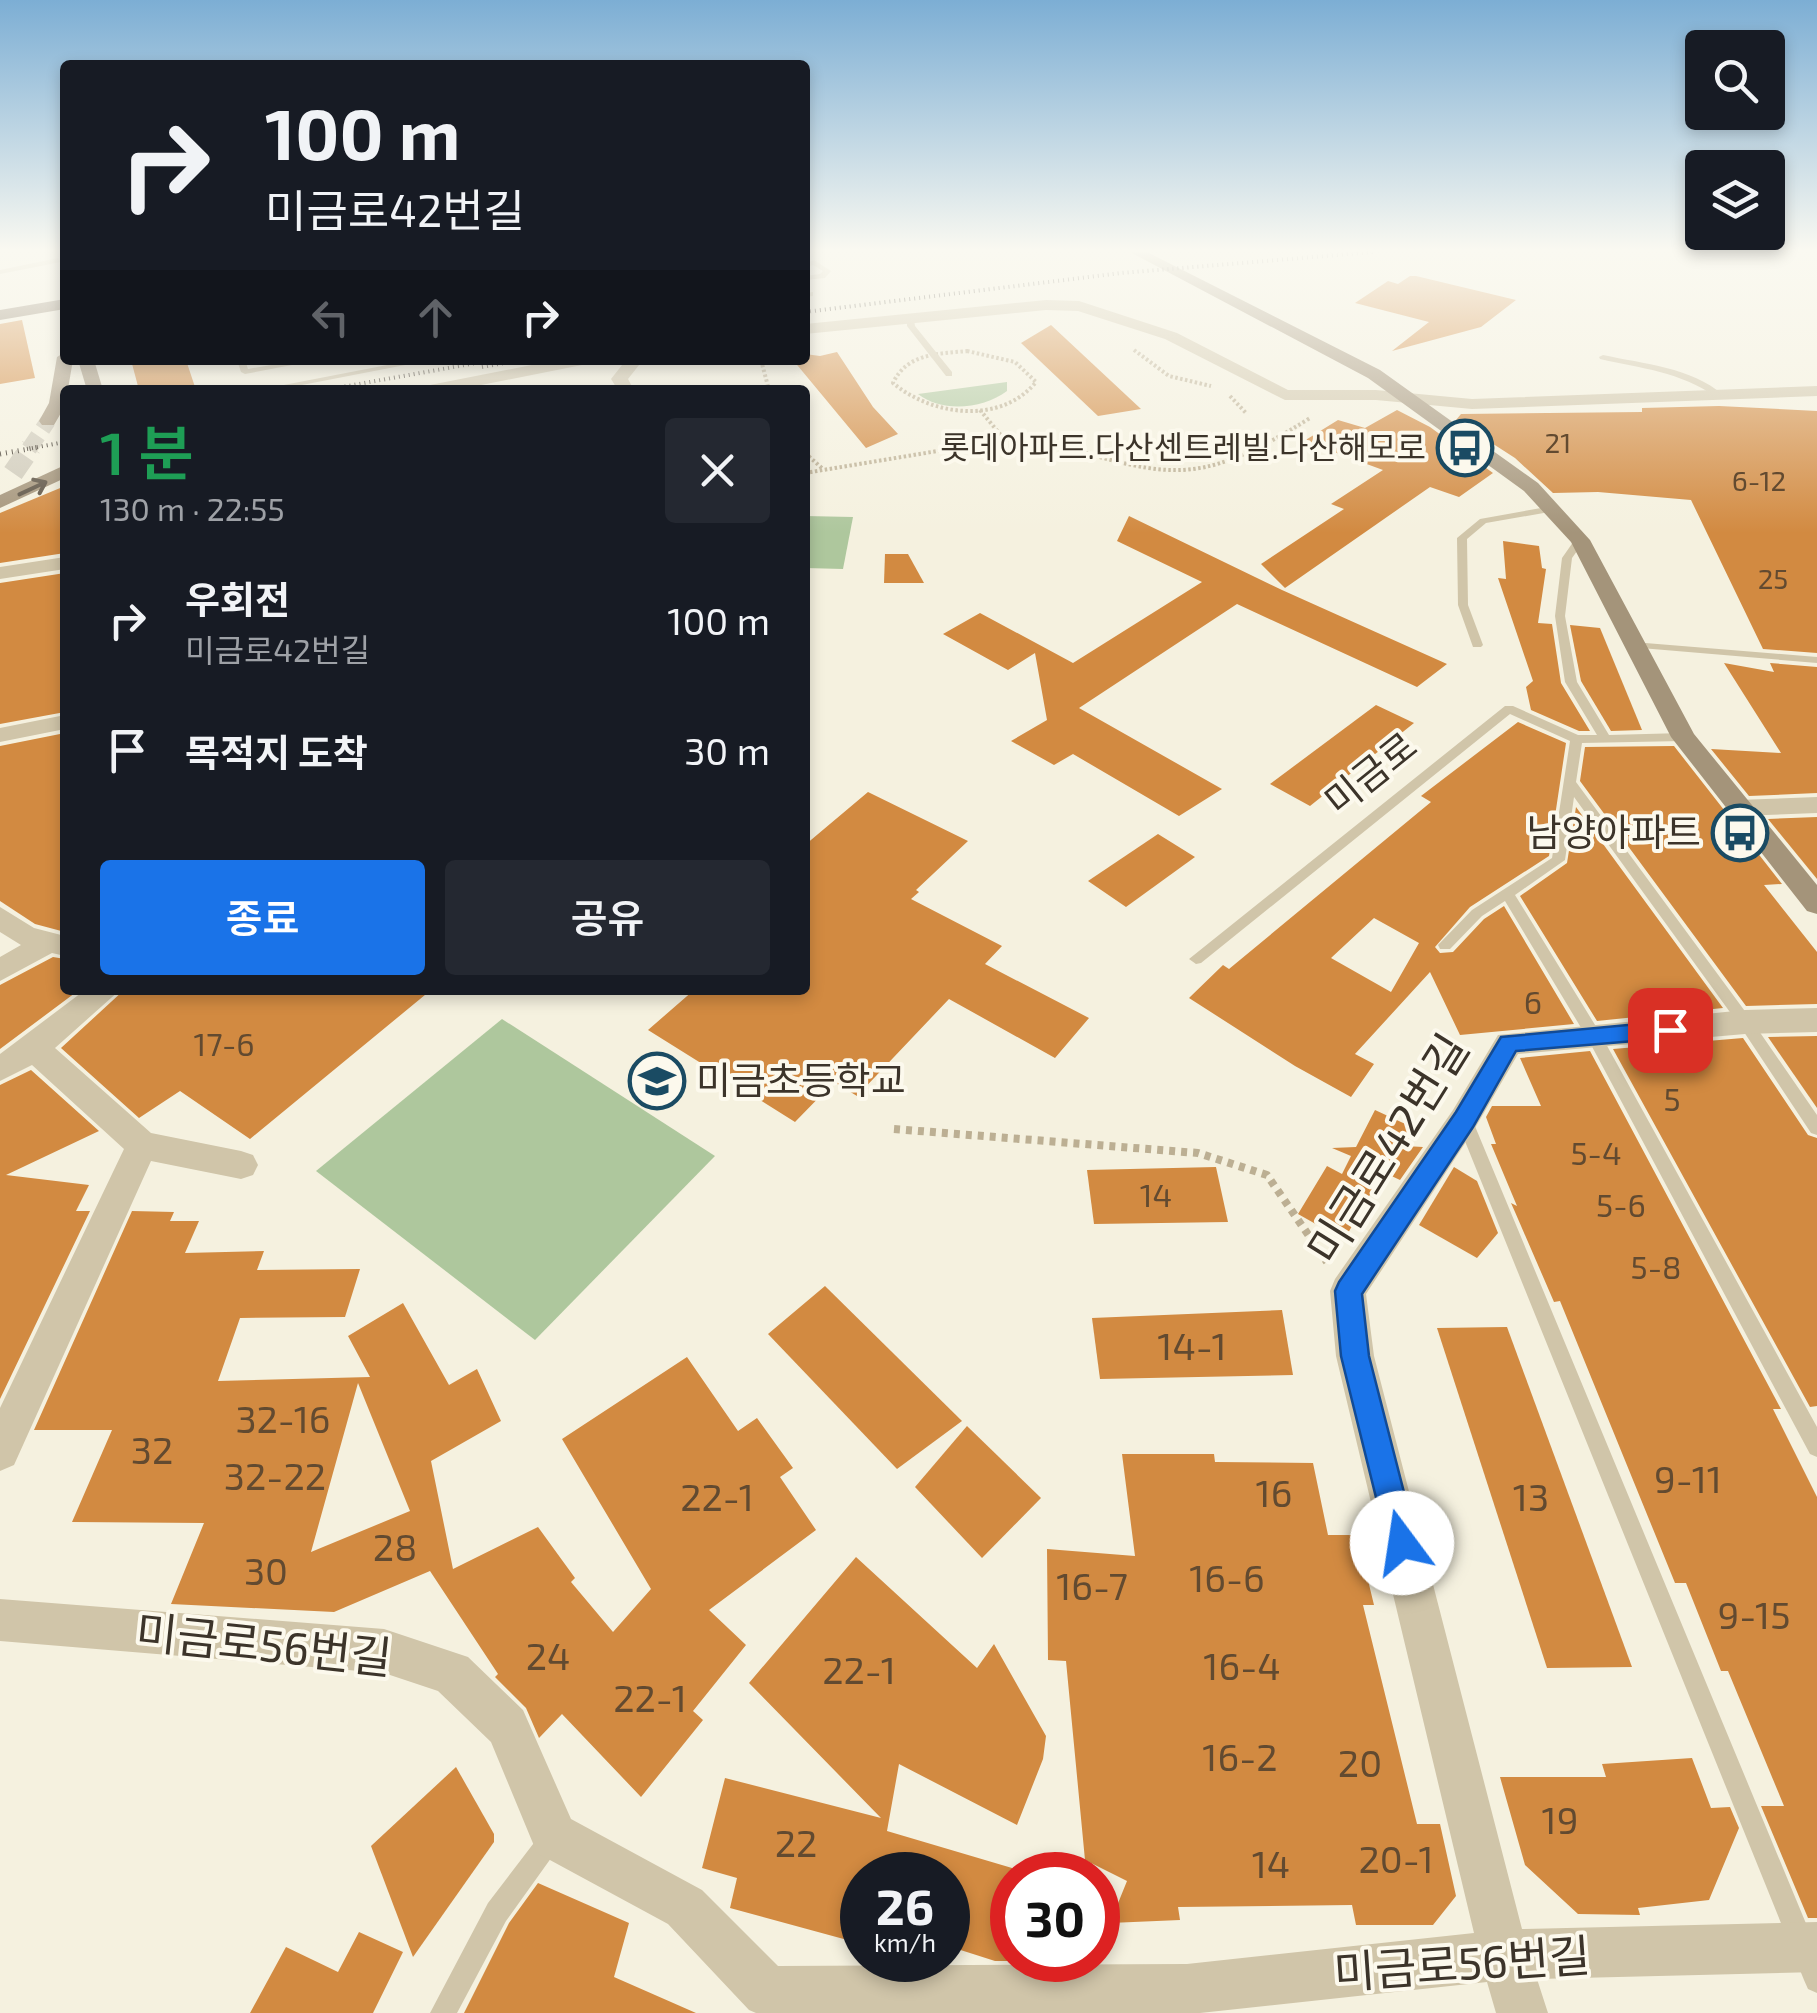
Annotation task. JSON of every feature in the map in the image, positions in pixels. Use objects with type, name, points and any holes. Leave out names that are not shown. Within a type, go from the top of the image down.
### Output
[{"type":"street","points":[[1190,346],[1285,396],[1410,397],[1472,404],[1817,391]]},
{"type":"street","points":[[1319,346],[1410,397],[1508,467],[1580,540],[1682,737],[1817,904]]},
{"type":"street","points":[[455,385],[557,365]]},
{"type":"street","points":[[622,385],[618,379],[631,365]]},
{"type":"street","points":[[48,421],[60,390]]},
{"type":"street","points":[[0,502],[60,473]]},
{"type":"street","points":[[0,573],[60,563]]},
{"type":"street","points":[[0,735],[60,723]]},
{"type":"street","points":[[1737,808],[1817,805]]},
{"type":"street","points":[[0,917],[25,936],[57,944]]},
{"type":"street","points":[[0,970],[57,944]]},
{"type":"street","points":[[0,1069],[34,1048],[100,995]]},
{"type":"street","name":"미금로42번길","points":[[1522,2013],[1504,1956],[1355,1356],[1348,1291],[1464,1120],[1509,1043],[1745,1022],[1817,1020]]},
{"type":"street","points":[[34,1048],[142,1145],[241,1165]]},
{"type":"street","points":[[0,1451],[142,1145]]},
{"type":"street","name":"미금로56번길","points":[[0,1620],[384,1651],[452,1673],[507,1726],[554,1836],[685,1907],[762,2002],[1187,1989],[1504,1956],[1813,1958]]},
{"type":"lane","points":[[927,346],[950,374]]},
{"type":"lane","points":[[1602,357],[1688,378],[1708,385],[1720,395]]},
{"type":"lane","points":[[243,365],[245,372],[285,365]]},
{"type":"lane","points":[[290,385],[400,365]]},
{"type":"lane","points":[[1477,645],[1463,604],[1462,538],[1483,520],[1552,510]]},
{"type":"lane","points":[[1580,540],[1567,558],[1560,616],[1571,682],[1604,737]]},
{"type":"lane","points":[[1633,644],[1817,660]]},
{"type":"lane","name":"미금로","points":[[1196,959],[1509,709],[1576,739],[1682,737]]},
{"type":"lane","points":[[1445,945],[1477,913],[1558,860],[1576,739]]},
{"type":"lane","points":[[1572,784],[1817,1128]]},
{"type":"lane","points":[[1508,894],[1594,1037],[1817,1447]]},
{"type":"lane","points":[[1464,1120],[1813,1958]]},
{"type":"lane","points":[[443,2013],[498,1912],[554,1836]]},
{"type":"path","points":[[1131,347],[1158,372],[1175,380],[1216,386]]},
{"type":"path","points":[[1228,395],[1246,413]]},
{"type":"path","points":[[980,410],[1005,440]]},
{"type":"path","points":[[810,472],[1005,440],[1035,439],[1166,473],[1199,472],[1286,434],[1313,416]]},
{"type":"path","points":[[810,457],[824,470]]},
{"type":"path","points":[[894,1129],[1198,1153],[1267,1174],[1348,1291]]},
{"type":"green space","points":[[1007,382],[1007,391],[975,405],[939,404],[918,394]]},
{"type":"green space","points":[[810,516],[853,517],[843,569],[810,568]]},
{"type":"green space","points":[[502,1019],[715,1156],[535,1340],[316,1171]]},
{"type":"building","points":[[0,346],[28,346],[35,378],[0,384]]},
{"type":"building","points":[[1024,346],[1073,346],[1141,409],[1098,416]]},
{"type":"building","points":[[837,352],[873,407],[898,434],[866,448],[797,365],[810,365],[810,355]]},
{"type":"building","points":[[132,365],[188,365],[194,385],[138,385]]},
{"type":"building","points":[[1719,406],[1817,411],[1817,653],[1763,649],[1691,500],[1598,492],[1553,493],[1515,458],[1456,420],[1461,414],[1642,412],[1642,408]]},
{"type":"building","points":[[1397,410],[1430,427],[1493,473],[1459,497],[1430,487],[1285,588],[1261,564],[1344,509],[1331,504],[1383,470],[1304,441],[1338,420],[1365,428]]},
{"type":"building","points":[[60,488],[60,554],[0,563],[0,513]]},
{"type":"building","points":[[1129,516],[1447,664],[1417,687],[1237,604],[1079,708],[1222,789],[1179,816],[1073,754],[1054,765],[1011,741],[1047,720],[1035,653],[1008,670],[943,634],[980,613],[1073,663],[1202,582],[1117,541]]},
{"type":"building","points":[[1503,541],[1539,546],[1542,568],[1546,569],[1538,623],[1552,624],[1561,683],[1590,731],[1579,731],[1531,710],[1526,687],[1533,681],[1498,578],[1506,579]]},
{"type":"building","points":[[885,554],[908,554],[924,583],[884,583]]},
{"type":"building","points":[[60,574],[60,713],[0,724],[0,583]]},
{"type":"building","points":[[1570,625],[1600,628],[1642,730],[1611,731],[1581,681]]},
{"type":"building","points":[[1724,663],[1774,672],[1770,663],[1817,667],[1817,793],[1749,796],[1711,749],[1781,753]]},
{"type":"building","points":[[1376,705],[1414,723],[1310,806],[1270,784]]},
{"type":"building","points":[[1518,722],[1566,743],[1549,856],[1470,907],[1435,947],[1440,953],[1453,952],[1484,919],[1504,906],[1574,1024],[1460,1035],[1430,972],[1355,1054],[1374,1064],[1351,1097],[1189,998],[1223,965],[1229,969],[1431,802],[1421,796]],"holes":[[[1374,918],[1419,943],[1391,992],[1331,958]]]},
{"type":"building","points":[[60,734],[60,931],[35,924],[0,901],[0,746]]},
{"type":"building","points":[[1674,746],[1782,884],[1764,885],[1817,952],[1817,1004],[1746,1006],[1580,781],[1585,747]]},
{"type":"building","points":[[868,792],[968,841],[911,899],[1002,946],[985,964],[1089,1018],[1055,1058],[949,999],[857,1096],[834,1082],[795,1122],[648,1030],[688,995],[810,995],[810,841]]},
{"type":"building","points":[[1576,807],[1723,1008],[1597,1021],[1520,896],[1567,863]]},
{"type":"building","points":[[1817,817],[1817,879],[1768,819]]},
{"type":"building","points":[[1158,834],[1195,857],[1126,907],[1088,881]]},
{"type":"building","points":[[53,957],[60,958],[60,995],[72,995],[0,1049],[0,985]]},
{"type":"building","points":[[119,995],[425,995],[250,1139],[180,1091],[139,1118],[61,1048]]},
{"type":"building","points":[[1817,1036],[1817,1108],[1768,1037]]},
{"type":"building","points":[[1743,1038],[1808,1135],[1817,1138],[1817,1406],[1810,1407],[1613,1049]]},
{"type":"building","points":[[1590,1051],[1781,1409],[1773,1409],[1817,1497],[1817,1918],[1808,1918],[1761,1806],[1784,1806],[1728,1671],[1721,1671],[1686,1583],[1675,1583],[1560,1301],[1554,1302],[1511,1203],[1517,1206],[1491,1144],[1496,1144],[1486,1117],[1492,1106],[1541,1106],[1520,1058]]},
{"type":"building","points":[[31,1070],[99,1131],[6,1175],[89,1185],[76,1211],[90,1211],[0,1399],[0,1085]]},
{"type":"building","points":[[1375,1110],[1414,1128],[1405,1146],[1423,1147],[1400,1180],[1383,1172],[1344,1240],[1298,1214],[1327,1166],[1342,1174],[1351,1156],[1332,1148],[1356,1147]]},
{"type":"building","points":[[1216,1167],[1228,1222],[1094,1224],[1087,1170]]},
{"type":"building","points":[[1454,1167],[1477,1181],[1498,1233],[1477,1258],[1419,1225]]},
{"type":"building","points":[[132,1211],[174,1212],[170,1221],[199,1221],[185,1253],[264,1251],[257,1270],[360,1269],[345,1317],[240,1318],[218,1381],[370,1377],[348,1336],[403,1303],[449,1385],[477,1369],[501,1421],[431,1461],[453,1569],[538,1527],[575,1578],[571,1582],[613,1632],[651,1589],[562,1439],[687,1357],[738,1431],[757,1418],[793,1468],[780,1477],[816,1530],[709,1610],[746,1645],[693,1711],[703,1720],[641,1797],[562,1714],[539,1738],[526,1708],[495,1677],[498,1674],[430,1571],[334,1612],[171,1604],[204,1523],[72,1522],[112,1430],[34,1430]],"holes":[[[358,1383],[410,1511],[311,1552]]]},
{"type":"building","points":[[825,1286],[962,1421],[897,1469],[768,1334]]},
{"type":"building","points":[[1282,1310],[1293,1375],[1100,1379],[1092,1318]]},
{"type":"building","points":[[1507,1327],[1632,1667],[1547,1668],[1437,1328]]},
{"type":"building","points":[[967,1426],[1041,1498],[982,1558],[915,1487]]},
{"type":"building","points":[[1122,1454],[1214,1454],[1215,1462],[1313,1463],[1328,1535],[1357,1535],[1374,1605],[1363,1605],[1417,1824],[1440,1824],[1456,1896],[1433,1925],[1356,1925],[1352,1905],[1178,1907],[1180,1920],[1120,1923],[1120,1898],[1127,1881],[1120,1878],[1120,1852],[1084,1852],[1066,1661],[1048,1660],[1047,1549],[1135,1556]]},
{"type":"building","points":[[856,1557],[977,1668],[994,1644],[1046,1736],[1043,1759],[1017,1825],[899,1764],[887,1831],[958,1852],[840,1852],[840,1938],[730,1908],[737,1878],[702,1868],[725,1778],[881,1818],[749,1683]]},
{"type":"building","points":[[1692,1758],[1711,1808],[1730,1807],[1739,1828],[1709,1900],[1638,1908],[1640,1915],[1578,1914],[1525,1865],[1500,1777],[1606,1777],[1602,1764]]},
{"type":"building","points":[[456,1767],[494,1834],[494,1842],[413,1957],[371,1846]]},
{"type":"building","points":[[970,1856],[990,1861],[990,1959],[970,1953]]},
{"type":"building","points":[[538,1883],[629,1923],[614,1977],[696,2013],[464,2013],[509,1923]]},
{"type":"building","points":[[359,1932],[403,1952],[373,2013],[250,2013],[286,1947],[338,1972]]},
{"type":"tunnel","points":[[29,449],[48,421]]},
{"type":"tunnel","points":[[13,473],[31,447]]},
{"type":"railway","points":[[353,385],[465,365]]},
{"type":"railway","points":[[482,367],[493,365]]},
{"type":"railway","points":[[27,449],[60,443]]},
{"type":"railway","points":[[0,454],[40,447]]},
{"type":"place","name":"롯데아파트.다산센트레빌.다산해모로","points":[[1465,448]]},
{"type":"place","name":"남양아파트","points":[[1740,833]]},
{"type":"place","name":"미금초등학교","points":[[657,1081]]},
{"type":"route","points":[[1402,1543],[1355,1356],[1348,1291],[1464,1120],[1509,1043],[1670,1030]]}]
